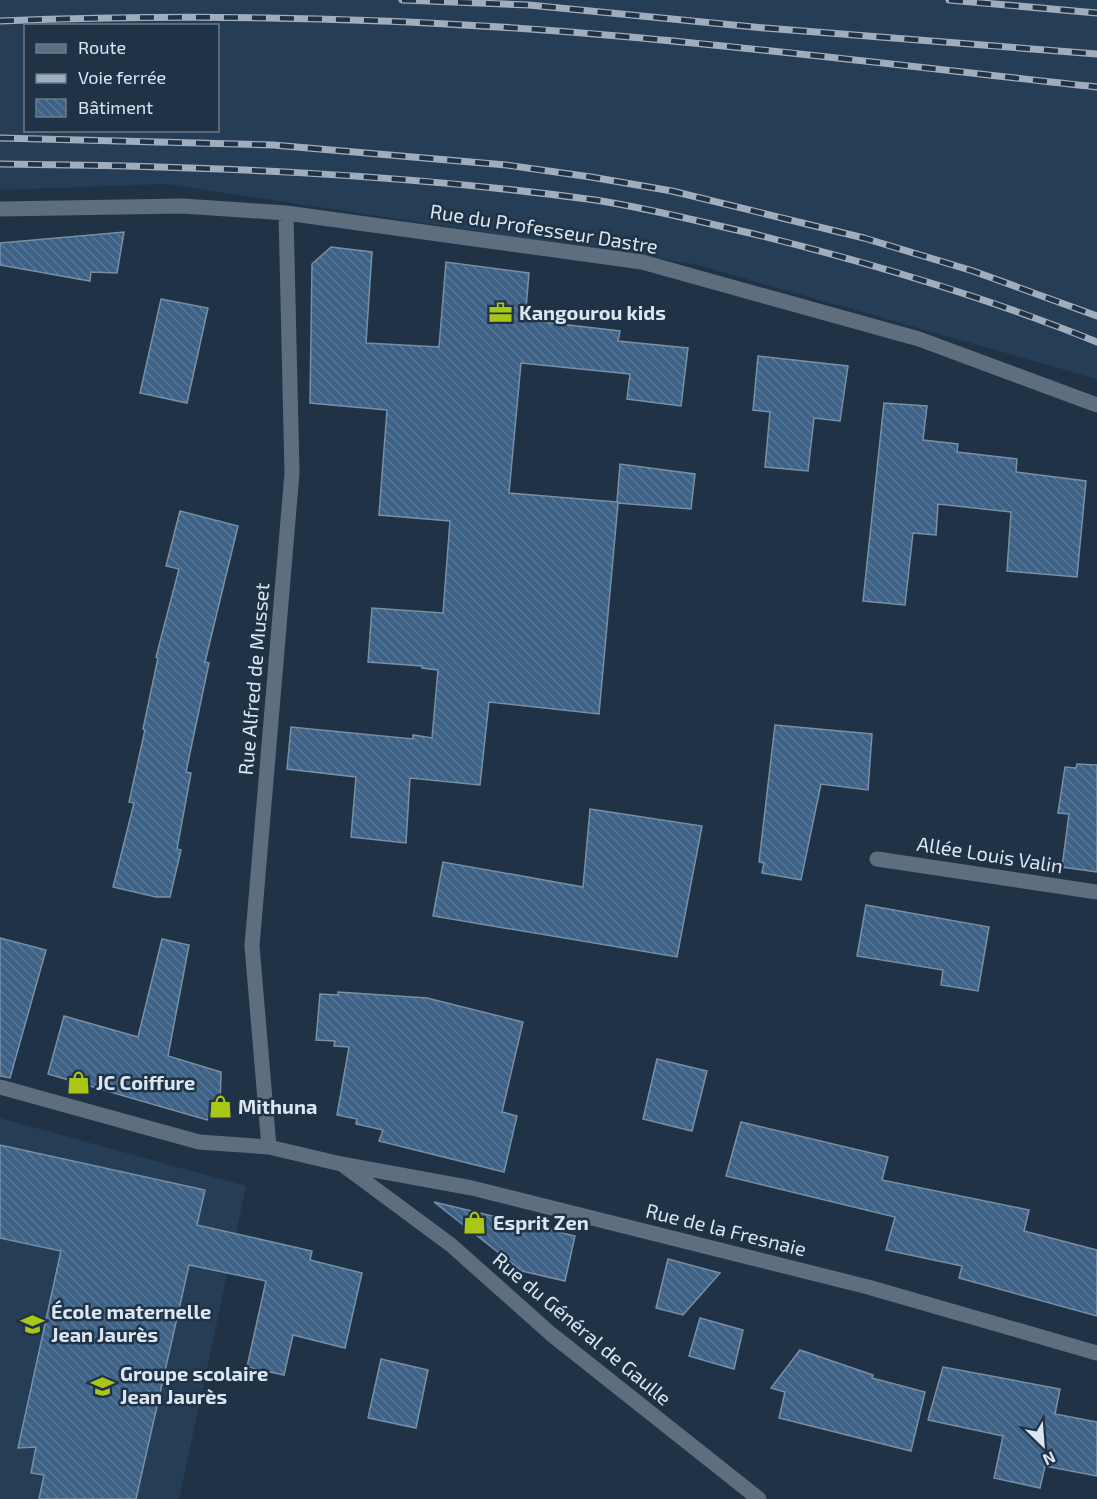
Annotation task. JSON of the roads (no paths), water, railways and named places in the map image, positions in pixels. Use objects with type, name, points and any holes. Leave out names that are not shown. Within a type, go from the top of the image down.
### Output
[{"type":"street","name":"Rue du Professeur Dastre","points":[[0,209],[183,206],[286,213],[642,262],[919,339],[1097,405]]},
{"type":"street","name":"Rue Alfred de Musset","points":[[269,1147],[252,946],[292,473],[286,213]]},
{"type":"street","name":"Allée Louis Valin","points":[[877,859],[1097,892]]},
{"type":"street","name":"Rue du Général de Gaulle","points":[[0,1087],[199,1142],[269,1147],[341,1164],[451,1245],[551,1334],[759,1499]]},
{"type":"street","name":"Rue de la Fresnaie","points":[[341,1164],[472,1188],[822,1275],[1097,1353]]},
{"type":"railway","points":[[402,0],[529,5],[765,28],[1097,54]]},
{"type":"railway","points":[[949,0],[1097,13]]},
{"type":"railway","points":[[0,21],[157,17],[315,19],[473,25],[688,42],[1097,87]]},
{"type":"railway","points":[[0,138],[273,145],[506,165],[591,177],[672,191],[864,238],[973,271],[1097,316]]},
{"type":"railway","points":[[0,164],[224,169],[372,177],[595,200],[694,220],[841,257],[971,296],[1097,342]]},
{"type":"place","name":"Kangourou kids","points":[[501,313]]},
{"type":"place","name":"JC Coiffure","points":[[78,1083]]},
{"type":"place","name":"Mithuna","points":[[220,1107]]},
{"type":"place","name":"Esprit Zen","points":[[475,1223]]},
{"type":"place","name":"École maternelle Jean Jaurès","points":[[33,1324]]},
{"type":"place","name":"Groupe scolaire Jean Jaurès","points":[[102,1386]]}]
